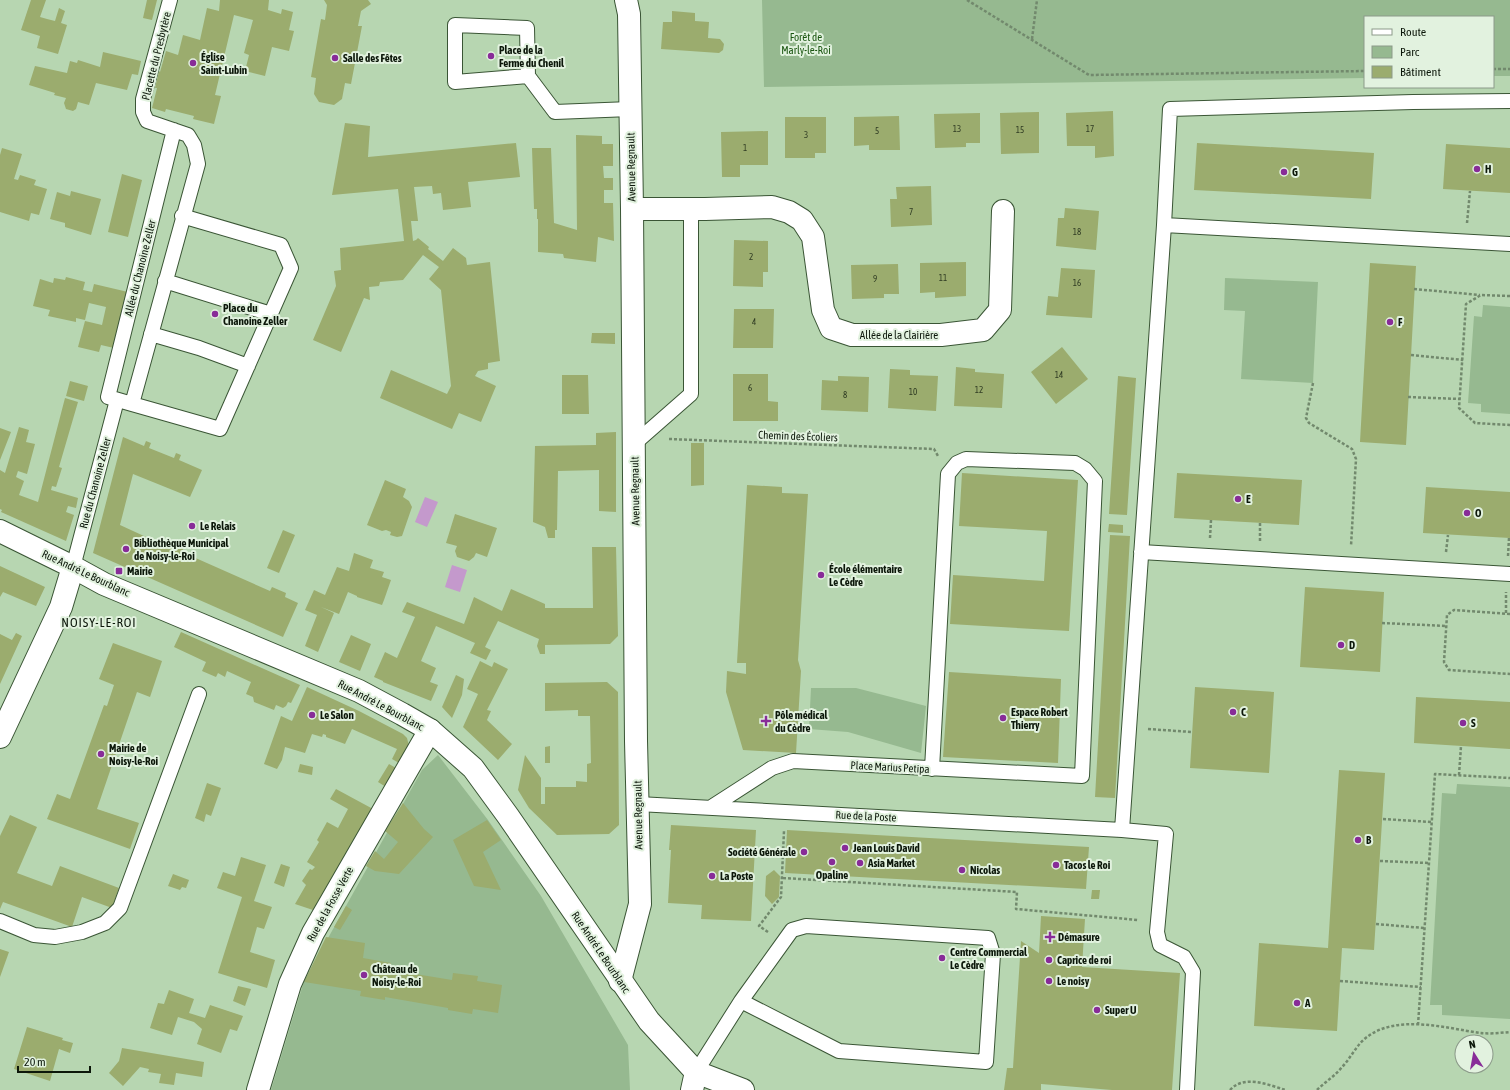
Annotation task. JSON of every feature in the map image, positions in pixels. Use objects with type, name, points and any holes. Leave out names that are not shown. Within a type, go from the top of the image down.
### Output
[{"type":"street","name":"Avenue Regnault","points":[[620,981],[640,904],[636,741],[629,14],[626,0]]},
{"type":"street","name":"Allée de la Clairière","points":[[632,209],[772,207],[789,212],[802,220],[813,237],[823,310],[831,328],[852,335],[934,335],[983,330],[1000,310],[1003,211]]},
{"type":"street","name":"Rue André Le Bourblanc","points":[[0,530],[104,584],[358,691],[430,730],[473,768],[508,816],[620,981],[694,1081],[743,1090]]},
{"type":"street","points":[[0,737],[62,607],[73,567]]},
{"type":"street","name":"Rue de la Fosse Verte","points":[[258,1090],[290,984],[313,933],[430,730]]},
{"type":"lane","name":"Placette du Presbytère","points":[[170,0],[143,99],[143,112],[147,120],[174,130]]},
{"type":"lane","points":[[528,76],[455,82],[455,25],[527,28],[528,76],[554,112],[630,110]]},
{"type":"lane","points":[[1122,830],[1164,225],[1170,108],[1510,101]]},
{"type":"lane","points":[[132,404],[182,216],[198,164],[194,145],[188,135],[174,130]]},
{"type":"lane","name":"Allée du Chanoine Zeller","points":[[117,400],[108,397],[174,130]]},
{"type":"lane","points":[[634,444],[691,394],[691,209]]},
{"type":"lane","points":[[117,400],[220,429],[291,268],[281,245],[182,216]]},
{"type":"lane","points":[[1164,225],[1510,244]]},
{"type":"lane","points":[[165,281],[271,314]]},
{"type":"lane","points":[[150,334],[199,348],[248,366]]},
{"type":"lane","name":"Rue du Chanoine Zeller","points":[[73,567],[117,400]]},
{"type":"lane","name":"Place Marius Petipa","points":[[710,808],[772,768],[793,761],[1082,776],[1095,481],[1085,469],[1075,463],[966,458],[957,463],[948,474]]},
{"type":"lane","points":[[932,769],[948,474]]},
{"type":"lane","points":[[1141,552],[1510,574]]},
{"type":"lane","points":[[0,922],[34,935],[55,937],[82,932],[105,923],[120,908],[198,694]]},
{"type":"lane","name":"Rue de la Poste","points":[[638,804],[1094,828],[1166,834],[1157,922]]},
{"type":"lane","points":[[1157,922],[1157,932],[1160,945],[1184,957],[1193,972],[1187,1090]]},
{"type":"lane","points":[[694,1081],[741,1001],[792,930],[806,926],[988,938],[993,954],[986,1062],[839,1051],[741,1001]]},
{"type":"path","points":[[967,0],[1089,75],[1364,71]]},
{"type":"path","points":[[1032,39],[1037,0]]},
{"type":"path","points":[[1494,69],[1510,69]]},
{"type":"path","points":[[1466,242],[1470,191]]},
{"type":"path","points":[[1414,289],[1510,296]]},
{"type":"path","points":[[1481,295],[1466,304],[1459,408],[1475,423],[1510,425]]},
{"type":"path","points":[[1411,355],[1463,360]]},
{"type":"path","points":[[1313,383],[1306,418],[1309,423],[1352,449],[1356,459],[1350,565]]},
{"type":"path","points":[[1408,397],[1460,399]]},
{"type":"path","name":"Chemin des Écoliers","points":[[634,444],[674,439],[934,449],[948,474]]},
{"type":"path","points":[[1510,614],[1454,610],[1447,615],[1444,662],[1449,670],[1510,674]]},
{"type":"path","points":[[1382,623],[1446,626]]},
{"type":"path","points":[[1129,728],[1192,732]]},
{"type":"path","points":[[1459,775],[1461,746]]},
{"type":"path","points":[[1418,1025],[1434,774],[1510,778]]},
{"type":"path","points":[[772,935],[759,926],[781,897],[784,829],[788,812]]},
{"type":"path","points":[[1383,820],[1431,822]]},
{"type":"path","points":[[1380,861],[1429,863]]},
{"type":"path","points":[[783,878],[1017,892],[1016,909],[1157,922]]},
{"type":"path","points":[[1376,924],[1424,928]]},
{"type":"path","points":[[1340,981],[1421,987]]},
{"type":"path","points":[[1317,1090],[1343,1067],[1355,1049],[1366,1037],[1379,1030],[1393,1026],[1418,1025],[1445,1026],[1481,1033],[1510,1032]]},
{"type":"path","points":[[1230,1090],[1241,1083],[1252,1081],[1286,1090]]},
{"type":"green space","name":"Forêt de Marly-le-Roi","points":[[762,0],[1510,0],[1510,76],[1494,76],[1494,16],[1364,16],[1364,78],[764,87]]},
{"type":"green space","points":[[1225,278],[1318,282],[1313,383],[1241,379],[1245,311],[1224,310]]},
{"type":"green space","points":[[1483,305],[1510,307],[1510,414],[1481,412],[1481,404],[1468,403],[1474,316],[1482,317]]},
{"type":"green space","points":[[811,688],[856,688],[926,706],[921,753],[848,732],[809,729]]},
{"type":"green space","points":[[438,755],[488,820],[541,896],[628,1045],[630,1090],[271,1090],[304,981],[422,770]]},
{"type":"green space","points":[[1457,784],[1510,787],[1510,1019],[1442,1015],[1442,1005],[1430,1005],[1442,793],[1456,794]]},
{"type":"shaded area","points":[[425,497],[438,502],[427,527],[415,522]]},
{"type":"shaded area","points":[[452,565],[467,570],[460,592],[445,587]]},
{"type":"building","points":[[31,0],[46,0],[40,17],[55,21],[59,8],[65,11],[61,23],[67,25],[58,54],[37,48],[40,36],[21,30]]},
{"type":"building","points":[[147,0],[157,0],[152,20],[143,18]]},
{"type":"building","name":"Église Saint-Lubin","points":[[220,0],[269,0],[268,10],[281,14],[282,9],[293,12],[289,30],[294,31],[289,51],[272,47],[265,76],[245,71],[249,55],[244,53],[253,20],[234,15],[215,95],[221,96],[214,124],[193,119],[194,116],[166,109],[165,112],[152,108],[159,71],[160,72],[166,51],[178,55],[183,35],[200,40],[207,8],[219,11]]},
{"type":"building","name":"Salle des Fêtes","points":[[324,0],[368,0],[371,4],[361,11],[358,26],[362,26],[351,84],[345,83],[342,99],[334,105],[319,102],[314,94],[316,78],[311,77],[321,19],[325,20],[327,5]]},
{"type":"building","points":[[672,11],[695,13],[695,21],[709,22],[708,38],[720,39],[724,44],[723,50],[719,53],[661,49],[663,22],[672,22]]},
{"type":"building","points":[[103,52],[141,61],[138,75],[132,74],[127,90],[96,83],[89,105],[78,102],[76,109],[73,111],[66,109],[64,103],[66,98],[29,85],[35,66],[67,73],[70,61],[77,63],[78,60],[100,67]]},
{"type":"building","points":[[1113,111],[1114,156],[1095,158],[1095,146],[1067,146],[1066,113]]},
{"type":"building","points":[[1039,112],[1039,153],[1001,154],[1000,113]]},
{"type":"building","points":[[980,113],[980,143],[966,143],[966,147],[935,148],[934,114]]},
{"type":"building","points":[[899,116],[900,150],[869,150],[869,145],[854,146],[854,117]]},
{"type":"building","points":[[785,117],[826,117],[826,153],[815,153],[815,158],[785,158]]},
{"type":"building","points":[[345,123],[370,126],[368,157],[516,143],[520,177],[468,182],[471,207],[443,210],[441,193],[433,194],[432,186],[414,187],[418,221],[411,221],[413,241],[418,238],[429,247],[428,249],[443,261],[453,248],[466,258],[467,265],[490,262],[500,361],[488,363],[488,369],[478,371],[475,376],[496,386],[481,422],[459,413],[452,429],[380,398],[391,370],[447,394],[451,386],[441,290],[429,279],[439,267],[423,255],[403,280],[380,282],[379,286],[369,287],[370,300],[364,298],[341,352],[313,340],[336,286],[334,271],[341,270],[340,248],[404,241],[398,189],[332,195]]},
{"type":"building","points":[[768,131],[768,165],[740,165],[740,177],[722,177],[721,132]]},
{"type":"building","points":[[576,135],[602,136],[602,144],[613,144],[613,166],[603,166],[604,178],[613,178],[613,190],[604,190],[604,203],[613,203],[614,241],[598,237],[596,262],[564,258],[563,254],[538,252],[538,219],[537,209],[534,209],[532,148],[551,148],[554,223],[577,230]]},
{"type":"building","name":"G","points":[[1197,143],[1374,153],[1371,199],[1194,190]]},
{"type":"building","name":"H","points":[[1446,144],[1510,148],[1510,193],[1443,189]]},
{"type":"building","points":[[2,148],[22,154],[14,179],[18,180],[20,175],[36,180],[34,185],[47,189],[39,215],[31,213],[29,221],[0,212],[0,155]]},
{"type":"building","points":[[122,174],[142,180],[128,237],[108,232]]},
{"type":"building","points":[[931,186],[932,225],[891,227],[890,199],[897,199],[896,187]]},
{"type":"building","points":[[71,191],[101,199],[91,235],[65,227],[65,223],[50,219],[57,192],[70,196]]},
{"type":"building","points":[[1065,208],[1099,211],[1096,250],[1056,246],[1058,218],[1064,218]]},
{"type":"building","points":[[734,240],[768,241],[768,272],[763,272],[763,287],[733,286]]},
{"type":"building","points":[[966,262],[966,296],[935,298],[935,292],[920,293],[920,263]]},
{"type":"building","name":"F","points":[[1370,263],[1416,266],[1406,445],[1360,442]]},
{"type":"building","points":[[898,264],[899,294],[884,294],[884,298],[852,299],[851,265]]},
{"type":"building","points":[[1061,268],[1095,270],[1092,318],[1046,315],[1048,296],[1058,297]]},
{"type":"building","points":[[66,277],[85,282],[83,290],[92,292],[94,284],[128,292],[114,348],[101,345],[99,352],[78,347],[85,321],[102,325],[106,307],[89,303],[85,320],[76,318],[76,322],[48,316],[50,310],[33,306],[40,279],[53,283],[54,278],[65,280]]},
{"type":"building","points":[[734,309],[774,309],[773,348],[733,348]]},
{"type":"building","points":[[592,333],[615,333],[615,344],[591,343]]},
{"type":"building","points":[[1062,347],[1088,379],[1056,404],[1031,372]]},
{"type":"building","points":[[956,367],[975,369],[975,372],[1004,374],[1002,408],[954,406]]},
{"type":"building","points":[[890,369],[910,370],[910,375],[938,376],[936,411],[888,408]]},
{"type":"building","points":[[733,374],[768,374],[768,401],[778,402],[778,421],[733,421]]},
{"type":"building","points":[[562,375],[588,375],[589,414],[562,414]]},
{"type":"building","points":[[838,376],[869,377],[868,412],[821,410],[822,380],[838,381]]},
{"type":"building","points":[[1118,376],[1136,378],[1127,515],[1109,514]]},
{"type":"building","points":[[70,381],[88,386],[84,401],[66,396]]},
{"type":"building","points":[[65,398],[78,402],[59,467],[62,468],[56,487],[52,486],[51,490],[78,498],[76,508],[68,506],[66,512],[74,515],[66,541],[1,512],[2,510],[0,509],[0,470],[5,473],[19,427],[29,430],[26,442],[35,444],[27,474],[18,471],[16,477],[24,481],[19,495],[38,502]]},
{"type":"building","points":[[0,428],[11,432],[0,460]]},
{"type":"building","points":[[616,432],[616,512],[599,511],[599,470],[558,471],[557,530],[555,530],[555,538],[548,538],[545,527],[533,522],[535,446],[596,445],[596,433]]},
{"type":"building","points":[[123,437],[144,446],[146,441],[151,443],[149,448],[174,458],[176,453],[181,455],[179,460],[202,470],[190,497],[133,474],[120,525],[157,542],[159,538],[183,549],[182,552],[270,591],[272,587],[286,593],[285,597],[298,603],[283,637],[93,553]]},
{"type":"building","points":[[691,443],[704,443],[704,485],[691,486]]},
{"type":"building","points":[[962,473],[1078,480],[1069,631],[950,624],[953,575],[1044,581],[1047,531],[959,526]]},
{"type":"building","name":"E","points":[[1177,473],[1302,480],[1299,525],[1174,518]]},
{"type":"building","points":[[385,480],[406,489],[403,497],[409,501],[412,507],[402,536],[397,537],[390,535],[391,532],[386,530],[382,531],[367,525]]},
{"type":"building","points":[[747,485],[782,487],[782,493],[808,494],[798,660],[801,671],[796,753],[743,750],[726,692],[727,671],[746,674],[746,663],[737,663]]},
{"type":"building","name":"O","points":[[1426,487],[1510,492],[1510,538],[1423,533]]},
{"type":"building","points":[[455,514],[497,528],[487,557],[476,553],[469,561],[457,557],[455,551],[457,546],[446,543]]},
{"type":"building","points":[[1109,524],[1123,525],[1123,533],[1108,532]]},
{"type":"building","points":[[283,530],[295,535],[279,573],[267,568]]},
{"type":"building","points":[[1110,535],[1130,536],[1115,798],[1095,797]]},
{"type":"building","points":[[592,547],[616,547],[618,636],[610,644],[545,645],[545,654],[540,654],[537,646],[539,639],[498,621],[485,647],[491,650],[486,660],[470,653],[475,643],[436,626],[421,661],[436,668],[430,682],[438,685],[431,701],[374,677],[385,652],[397,658],[415,617],[402,612],[407,602],[464,624],[474,597],[502,611],[511,589],[545,604],[545,608],[593,608]]},
{"type":"building","points":[[354,553],[373,560],[370,568],[384,572],[382,577],[391,580],[384,600],[382,605],[357,597],[348,592],[339,614],[321,607],[334,613],[318,652],[305,646],[317,615],[305,610],[314,590],[325,595],[337,567],[349,571]]},
{"type":"building","points":[[0,566],[45,587],[36,606],[3,592],[0,597]]},
{"type":"building","name":"D","points":[[1305,587],[1384,592],[1380,672],[1300,667]]},
{"type":"building","points":[[181,632],[300,685],[291,703],[288,702],[283,708],[276,705],[274,710],[254,702],[253,697],[246,694],[251,682],[227,671],[225,677],[218,673],[216,677],[202,671],[206,662],[174,647]]},
{"type":"building","points":[[16,633],[22,636],[0,684],[0,634],[12,640]]},
{"type":"building","points":[[351,635],[371,644],[360,671],[339,662]]},
{"type":"building","name":"Mairie de Noisy-le-Roi","points":[[113,643],[162,661],[150,697],[137,692],[97,809],[139,823],[130,849],[47,819],[57,794],[70,799],[104,705],[107,706],[114,685],[99,679]]},
{"type":"building","points":[[480,661],[492,667],[494,662],[508,669],[487,710],[491,711],[487,720],[512,744],[498,760],[463,727],[478,694],[467,689]]},
{"type":"building","name":"Espace Robert Thierry","points":[[949,672],[1061,679],[1058,763],[943,757]]},
{"type":"building","points":[[456,675],[464,679],[462,695],[452,718],[442,707]]},
{"type":"building","points":[[607,682],[618,692],[619,825],[609,834],[557,835],[529,808],[518,790],[525,755],[541,778],[541,804],[545,804],[545,787],[576,787],[576,781],[587,782],[587,764],[591,763],[590,716],[578,716],[578,710],[545,711],[545,683]]},
{"type":"building","points":[[307,687],[359,711],[403,734],[407,738],[409,746],[399,763],[392,759],[397,749],[352,729],[345,744],[326,737],[326,735],[323,734],[322,737],[312,734],[305,753],[285,747],[282,760],[277,769],[264,764],[281,716],[292,721]]},
{"type":"building","name":"C","points":[[1195,687],[1274,692],[1269,773],[1190,768]]},
{"type":"building","name":"S","points":[[1416,697],[1510,702],[1510,749],[1414,743]]},
{"type":"building","points":[[550,746],[550,763],[545,763],[545,747]]},
{"type":"building","points":[[300,764],[313,767],[312,775],[298,772]]},
{"type":"building","points":[[389,764],[396,768],[386,787],[378,782]]},
{"type":"building","points":[[1339,770],[1385,773],[1374,950],[1342,948],[1337,1031],[1254,1026],[1259,943],[1328,948]]},
{"type":"building","points":[[207,783],[221,788],[211,816],[206,814],[204,822],[195,818]]},
{"type":"building","points":[[336,789],[373,809],[316,911],[295,904],[306,885],[302,881],[310,869],[312,870],[315,867],[307,862],[319,842],[317,840],[327,822],[338,828],[348,809],[330,799]]},
{"type":"building","points":[[403,803],[424,829],[433,837],[399,874],[375,871],[366,866],[375,851],[384,859],[398,842],[385,831]]},
{"type":"building","points":[[10,815],[37,827],[17,873],[52,886],[60,866],[119,888],[112,908],[82,897],[72,927],[3,902],[0,909],[0,836]]},
{"type":"building","points":[[487,820],[501,840],[483,852],[501,890],[474,886],[453,840]]},
{"type":"building","name":"La Poste","points":[[671,825],[756,830],[751,921],[701,919],[702,905],[668,903]]},
{"type":"building","points":[[787,830],[1089,847],[1086,889],[785,873]]},
{"type":"building","points":[[241,857],[266,865],[254,901],[272,907],[264,929],[257,927],[250,952],[275,960],[267,988],[218,973],[242,897],[217,888],[223,872],[235,876]]},
{"type":"building","points":[[281,864],[290,867],[284,887],[274,883]]},
{"type":"building","points":[[774,870],[780,876],[779,897],[772,904],[765,896],[766,876]]},
{"type":"building","points":[[173,874],[189,880],[186,888],[182,887],[180,890],[168,886]]},
{"type":"building","points":[[1092,890],[1100,890],[1099,899],[1091,899]]},
{"type":"building","points":[[346,906],[352,910],[340,930],[334,927]]},
{"type":"building","name":"Super U","points":[[1041,916],[1085,919],[1082,967],[1180,973],[1172,1090],[1112,1090],[1041,1084],[1041,1090],[1004,1090],[1007,1068],[1013,1068],[1021,941],[1039,953]]},
{"type":"building","name":"Château de Noisy-le-Roi","points":[[326,937],[365,943],[363,958],[391,963],[391,970],[452,980],[453,973],[478,976],[477,981],[502,985],[498,1013],[473,1009],[472,1014],[448,1010],[448,1008],[385,997],[385,1000],[360,996],[361,991],[304,982]]},
{"type":"building","points":[[0,949],[9,952],[0,977]]},
{"type":"building","points":[[238,986],[251,989],[245,1006],[233,1001]]},
{"type":"building","points":[[169,990],[194,999],[189,1013],[205,1018],[210,1005],[243,1016],[237,1031],[230,1029],[221,1053],[197,1044],[202,1029],[194,1022],[178,1017],[172,1035],[150,1028],[158,1003],[164,1004]]},
{"type":"building","points":[[27,1027],[63,1038],[62,1040],[73,1043],[70,1053],[59,1049],[50,1081],[14,1069]]},
{"type":"building","points":[[122,1048],[204,1062],[202,1077],[176,1073],[174,1085],[159,1083],[161,1074],[148,1072],[149,1069],[140,1067],[123,1086],[109,1073],[119,1061]]},
{"type":"place","name":"Place de la Ferme du Chenil","points":[[491,56]]},
{"type":"place","name":"Salle des Fêtes","points":[[335,58]]},
{"type":"place","name":"Église Saint-Lubin","points":[[193,63]]},
{"type":"place","name":"H","points":[[1477,169]]},
{"type":"place","name":"G","points":[[1284,172]]},
{"type":"place","name":"Place du Chanoine Zeller","points":[[215,314]]},
{"type":"place","name":"F","points":[[1390,322]]},
{"type":"place","name":"E","points":[[1238,499]]},
{"type":"place","name":"O","points":[[1467,513]]},
{"type":"place","name":"Le Relais","points":[[192,526]]},
{"type":"place","name":"Bibliothèque Municipal de Noisy-le-Roi","points":[[126,549]]},
{"type":"place","name":"Mairie","points":[[119,571]]},
{"type":"place","name":"École élémentaire Le Cèdre","points":[[821,575]]},
{"type":"place","name":"D","points":[[1341,645]]},
{"type":"place","name":"C","points":[[1233,712]]},
{"type":"place","name":"Le Salon","points":[[312,715]]},
{"type":"place","name":"Espace Robert Thierry","points":[[1003,718]]},
{"type":"place","name":"Pôle médical du Cèdre","points":[[766,721]]},
{"type":"place","name":"S","points":[[1463,723]]},
{"type":"place","name":"Mairie de Noisy-le-Roi","points":[[101,754]]},
{"type":"place","name":"B","points":[[1358,840]]},
{"type":"place","name":"Jean Louis David","points":[[845,848]]},
{"type":"place","name":"Société Générale","points":[[804,852]]},
{"type":"place","name":"Opaline","points":[[832,862]]},
{"type":"place","name":"Asia Market","points":[[860,863]]},
{"type":"place","name":"Tacos le Roi","points":[[1056,865]]},
{"type":"place","name":"Nicolas","points":[[962,870]]},
{"type":"place","name":"La Poste","points":[[712,876]]},
{"type":"place","name":"Démasure","points":[[1050,937]]},
{"type":"place","name":"Centre Commercial Le Cèdre","points":[[942,958]]},
{"type":"place","name":"Caprice de roi","points":[[1049,960]]},
{"type":"place","name":"Château de Noisy-le-Roi","points":[[364,975]]},
{"type":"place","name":"Le noisy","points":[[1049,981]]},
{"type":"place","name":"A","points":[[1297,1003]]},
{"type":"place","name":"Super U","points":[[1097,1010]]},
{"type":"district","name":"NOISY-LE-ROI","points":[[99,622]]}]
